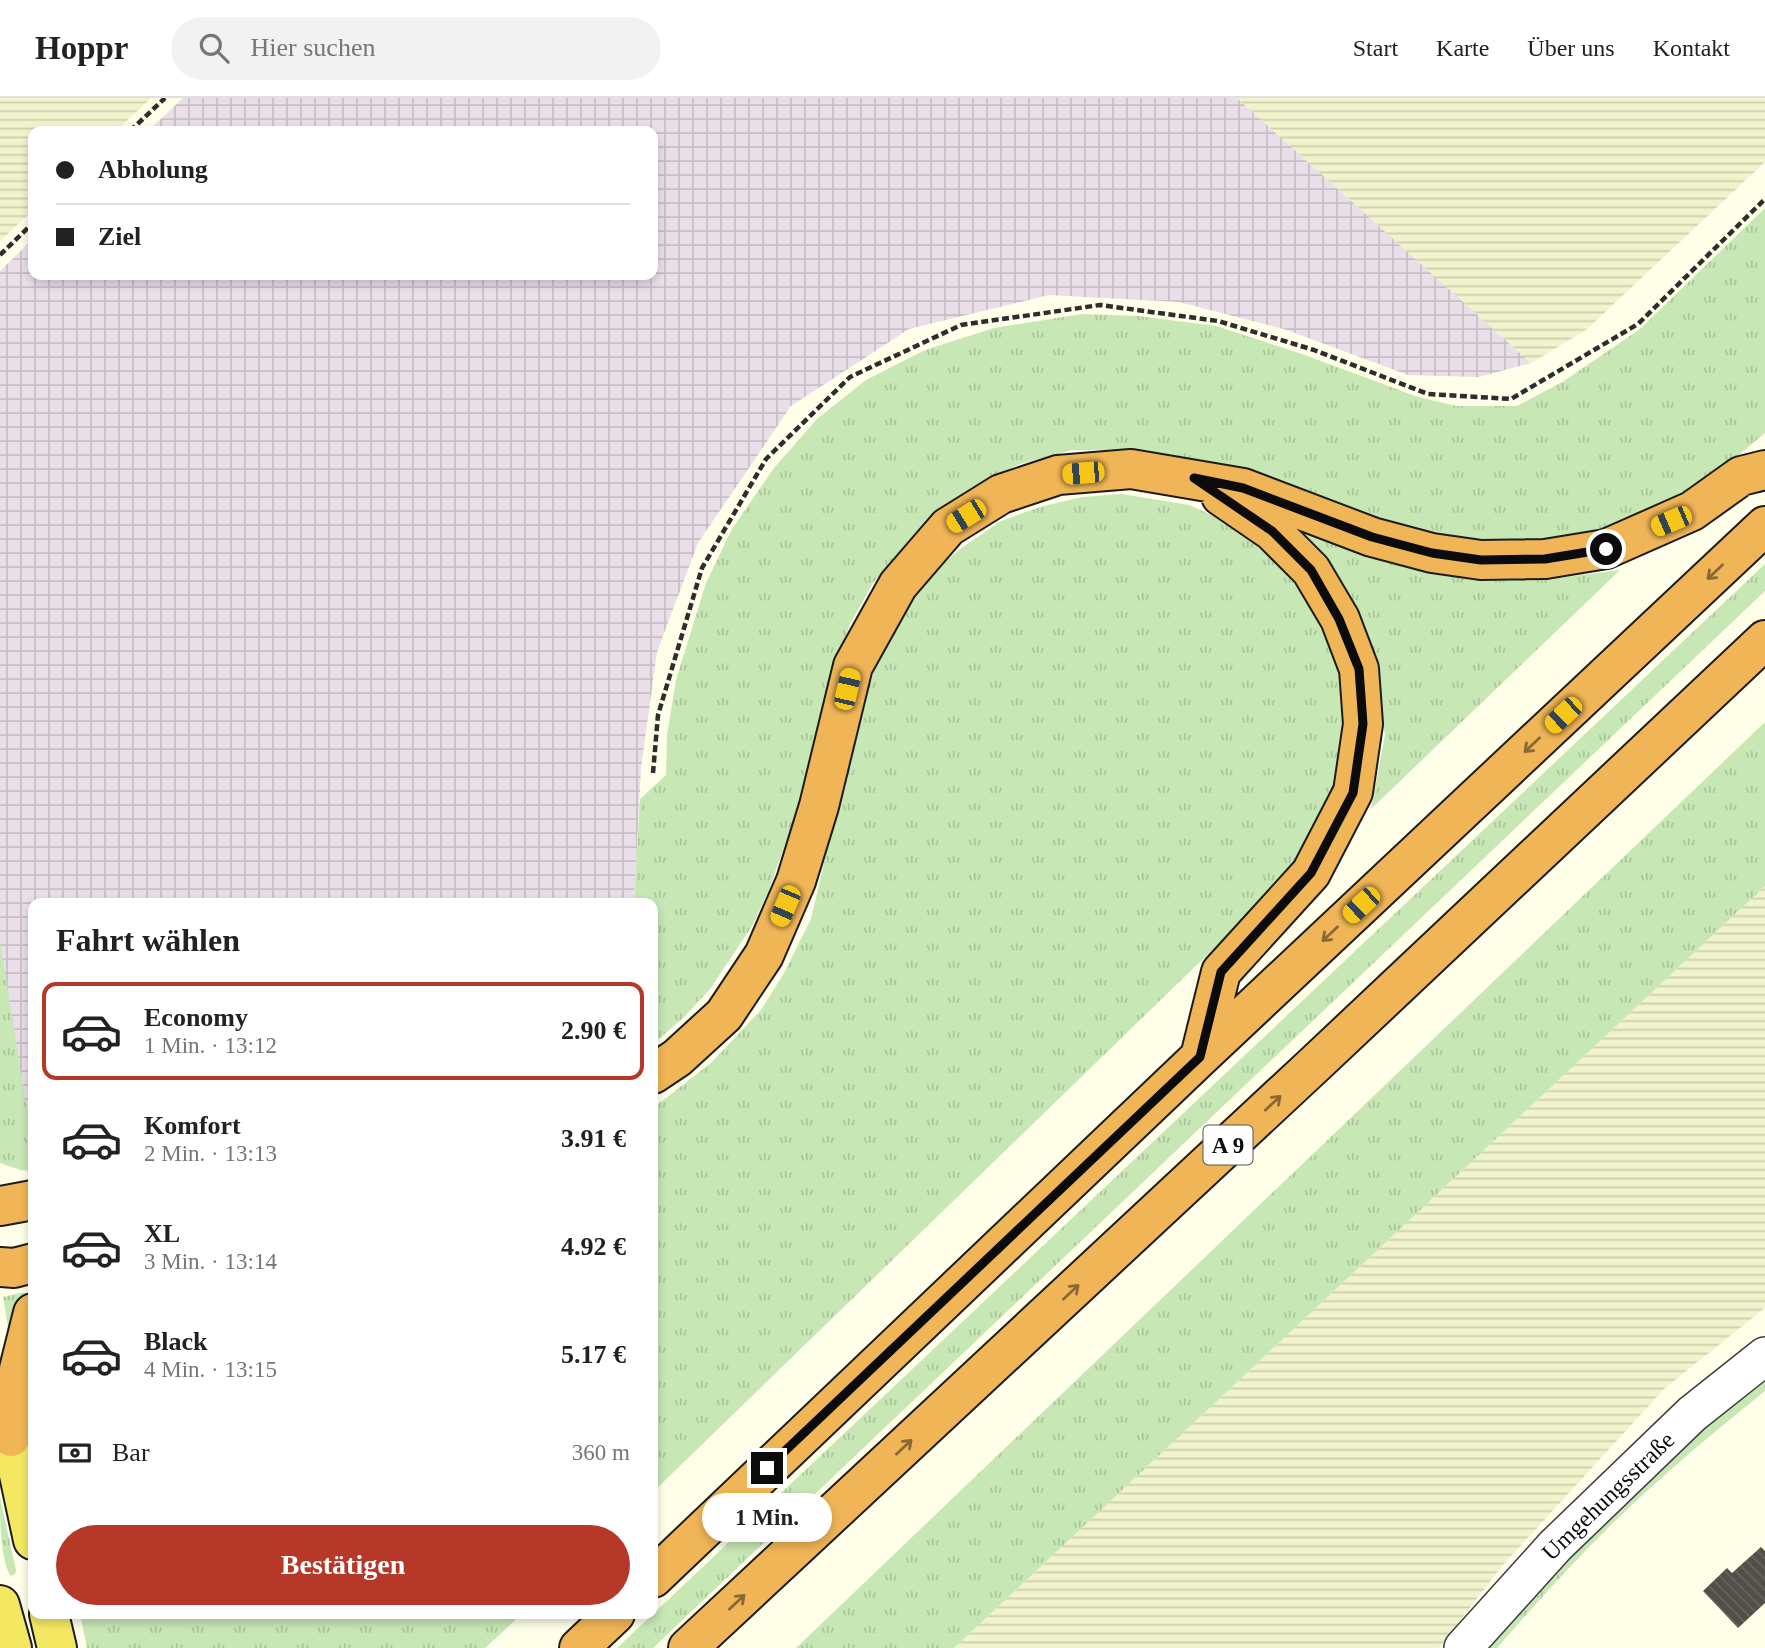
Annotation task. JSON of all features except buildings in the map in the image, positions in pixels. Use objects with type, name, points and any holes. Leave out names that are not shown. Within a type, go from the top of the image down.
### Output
[{"type":"highway","points":[[658,1071],[677,1058],[724,1015],[764,955],[800,869],[819,806],[853,666],[898,585],[948,527],[1001,494],[1058,475],[1131,469],[1243,488],[1372,537],[1432,553],[1481,560],[1519,560],[1545,559],[1606,549],[1692,511],[1741,476],[1765,470]]},
{"type":"highway","points":[[1194,478],[1272,531],[1311,570],[1339,619],[1359,669],[1363,724],[1353,793],[1311,873],[1221,972],[1200,1057]]},
{"type":"highway","points":[[658,1573],[1200,1057],[1765,526]]},
{"type":"highway","name":"A 9","points":[[688,1648],[1765,640]]},
{"type":"highway","points":[[0,1206],[28,1201]]},
{"type":"highway","points":[[0,1267],[14,1268],[28,1264]]},
{"type":"highway","points":[[11,1437],[19,1369],[28,1333]]},
{"type":"highway","points":[[579,1648],[610,1619]]},
{"type":"main road","points":[[0,1384],[28,1517]]},
{"type":"main road","points":[[0,1605],[12,1648]]},
{"type":"main road","points":[[50,1619],[57,1648]]},
{"type":"street","name":"Umgehungsstraße","points":[[1463,1648],[1555,1546],[1692,1414],[1765,1356]]},
{"type":"path","points":[[135,126],[165,98]]},
{"type":"path","points":[[653,773],[658,715],[702,568],[766,459],[850,377],[961,325],[1100,305],[1218,321],[1314,350],[1428,394],[1511,399],[1638,324],[1765,199]]},
{"type":"path","points":[[0,255],[28,228]]},
{"type":"shaded area","points":[[183,98],[1237,98],[1531,363],[1479,377],[1408,375],[1287,330],[1179,302],[1049,295],[909,329],[791,406],[698,543],[657,652],[641,768],[634,898],[28,898],[27,1111],[0,963],[0,271],[28,244],[28,280],[658,280],[658,126],[153,126]]},
{"type":"green space","points":[[0,98],[151,98],[121,126],[28,126],[28,215],[0,241]]},
{"type":"green space","points":[[1237,98],[1765,98],[1765,162],[1586,330],[1531,363]]},
{"type":"green space","points":[[1765,208],[1765,433],[1698,489],[1609,531],[1552,543],[1487,547],[1420,536],[1224,468],[1173,455],[1117,450],[1072,450],[1020,464],[971,488],[928,518],[873,583],[850,624],[830,681],[815,749],[796,814],[768,892],[752,926],[710,989],[658,1040],[658,898],[634,898],[640,799],[666,775],[667,735],[676,680],[706,583],[732,529],[774,468],[817,419],[866,380],[925,350],[994,328],[1082,314],[1138,316],[1216,326],[1302,354],[1418,397],[1456,406],[1517,406],[1564,381],[1640,329]]},
{"type":"green space","points":[[1122,494],[1189,505],[1241,528],[1276,554],[1304,589],[1331,636],[1346,683],[1349,728],[1339,791],[1317,841],[1270,894],[658,1487],[658,1104],[711,1063],[761,1010],[784,973],[811,919],[853,738],[876,665],[902,616],[930,575],[960,549],[1001,521],[1040,507],[1082,497]]},
{"type":"green space","points":[[1305,527],[1446,572],[1504,579],[1559,578],[1620,570],[1371,809],[1385,735],[1376,674],[1295,531]]},
{"type":"green space","points":[[1765,564],[1765,591],[653,1648],[617,1648],[648,1619],[658,1619],[658,1609]]},
{"type":"green space","points":[[1765,722],[1765,886],[954,1648],[796,1648]]},
{"type":"green space","points":[[1765,886],[1765,1308],[1665,1388],[1502,1566],[1439,1648],[954,1648]]},
{"type":"green space","points":[[0,942],[28,1110],[28,1171],[0,1163]]},
{"type":"green space","points":[[25,1292],[18,1311],[11,1345],[3,1297]]},
{"type":"green space","points":[[1765,1375],[1765,1391],[1621,1515],[1497,1648],[1482,1648],[1657,1465]]},
{"type":"green space","points":[[0,1497],[16,1570],[11,1576],[3,1550]]},
{"type":"green space","points":[[81,1619],[517,1619],[485,1648],[87,1648]]},
{"type":"route","points":[[767,1468],[1200,1057],[1221,972],[1311,873],[1353,793],[1363,724],[1359,669],[1339,619],[1311,570],[1272,531],[1194,478],[1243,488],[1372,537],[1432,553],[1481,560],[1545,559],[1606,549]]}]
